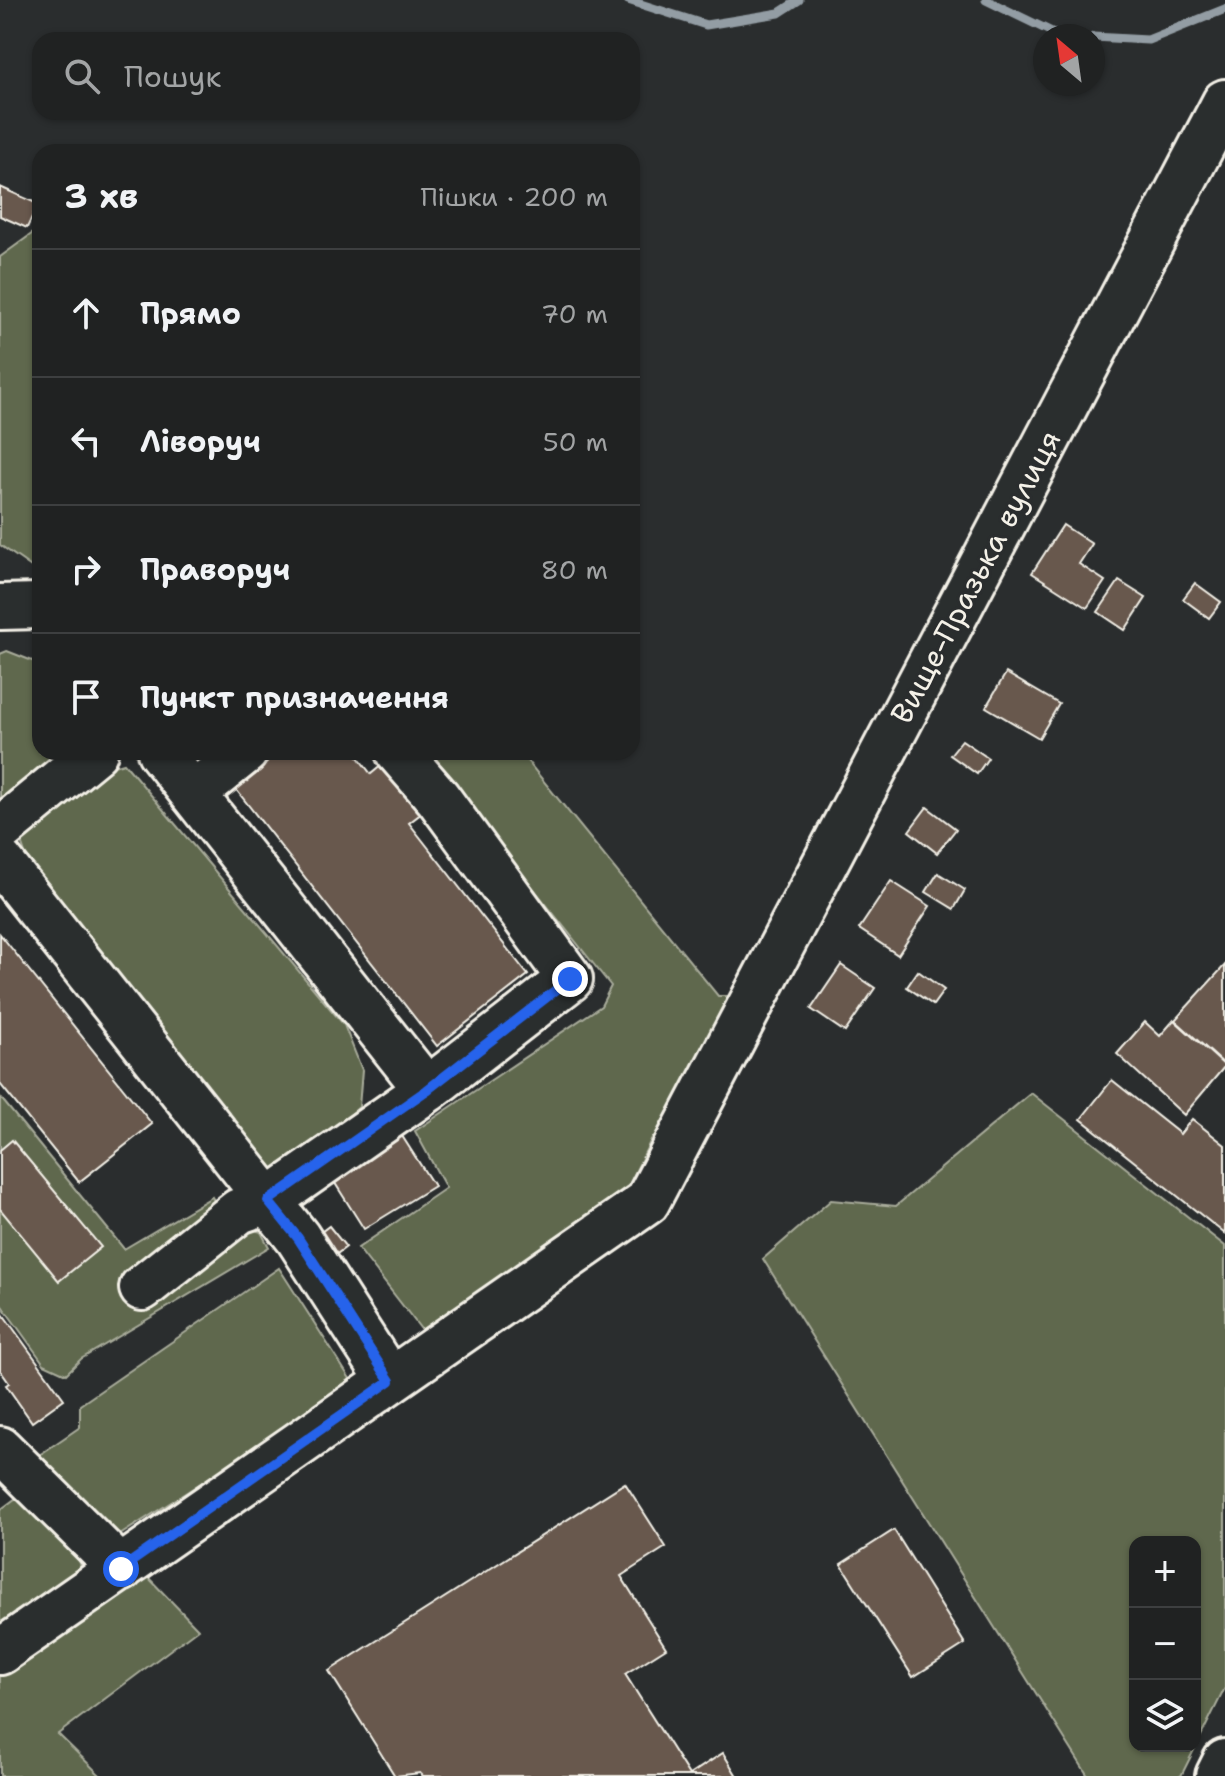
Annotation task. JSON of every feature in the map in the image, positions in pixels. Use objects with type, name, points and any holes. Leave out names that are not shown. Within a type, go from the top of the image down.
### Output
[{"type":"street","name":"Вище-Празька вулиця","points":[[0,1652],[647,1202],[1225,102]]},
{"type":"street","points":[[0,607],[32,606]]},
{"type":"street","points":[[0,830],[85,760]]},
{"type":"street","points":[[166,760],[427,1090]]},
{"type":"street","points":[[193,794],[235,760]]},
{"type":"street","points":[[142,1288],[239,1211],[268,1201],[427,1090],[570,979],[438,798],[405,760]]},
{"type":"street","points":[[0,861],[298,1238],[390,1381]]},
{"type":"street","points":[[0,1449],[121,1569]]},
{"type":"street","points":[[1218,1776],[1225,1762]]},
{"type":"green space","points":[[32,234],[32,567],[0,545],[0,257]]},
{"type":"green space","points":[[7,651],[32,661],[32,760],[66,760],[0,812],[0,654]]},
{"type":"green space","points":[[431,760],[526,760],[718,996],[743,996],[675,1121],[652,1138],[619,1205],[424,1333],[358,1248],[446,1188],[415,1131],[601,1006],[611,986]]},
{"type":"green space","points":[[124,763],[344,1025],[362,1070],[359,1107],[319,1143],[273,1169],[28,862],[21,842],[32,818],[89,773]]},
{"type":"green space","points":[[1031,1093],[1225,1246],[1225,1688],[1201,1736],[1201,1536],[1129,1536],[1129,1752],[1193,1752],[1181,1776],[1088,1776],[763,1259],[831,1200],[896,1206]]},
{"type":"green space","points":[[0,1097],[124,1249],[212,1197],[232,1220],[261,1232],[269,1247],[81,1359],[66,1374],[44,1364],[0,1303]]},
{"type":"green space","points":[[279,1268],[354,1385],[109,1542],[35,1458],[80,1427],[80,1405]]},
{"type":"green space","points":[[31,1487],[77,1553],[84,1578],[0,1632],[0,1510]]},
{"type":"green space","points":[[142,1571],[198,1629],[58,1734],[101,1776],[0,1776],[0,1665]]},
{"type":"building","points":[[0,187],[32,201],[32,217],[27,228],[0,216]]},
{"type":"building","points":[[1063,525],[1092,544],[1079,564],[1105,581],[1087,608],[1032,573]]},
{"type":"building","points":[[1119,581],[1146,598],[1125,630],[1098,612]]},
{"type":"building","points":[[1195,583],[1221,602],[1209,618],[1183,599]]},
{"type":"building","points":[[1006,673],[1059,704],[1039,738],[986,707]]},
{"type":"building","points":[[962,740],[988,758],[977,774],[950,755]]},
{"type":"building","points":[[261,760],[360,760],[371,774],[390,760],[427,809],[409,823],[528,975],[437,1046],[231,783]]},
{"type":"building","points":[[927,807],[956,829],[937,853],[909,831]]},
{"type":"building","points":[[938,873],[965,890],[954,909],[926,892]]},
{"type":"building","points":[[891,881],[930,906],[898,955],[859,929]]},
{"type":"building","points":[[0,934],[152,1124],[79,1182],[0,1084]]},
{"type":"building","points":[[841,965],[875,988],[845,1032],[811,1009]]},
{"type":"building","points":[[1225,965],[1225,1065],[1175,1020]]},
{"type":"building","points":[[918,971],[944,990],[933,1005],[907,987]]},
{"type":"building","points":[[1174,1020],[1225,1066],[1184,1115],[1117,1054],[1145,1022],[1160,1036]]},
{"type":"building","points":[[1112,1080],[1180,1134],[1192,1119],[1225,1145],[1225,1234],[1081,1119]]},
{"type":"building","points":[[402,1136],[434,1186],[364,1229],[333,1180]]},
{"type":"building","points":[[12,1140],[101,1247],[59,1281],[0,1209],[0,1150]]},
{"type":"building","points":[[329,1226],[346,1247],[325,1263],[309,1241]]},
{"type":"building","points":[[0,1310],[64,1399],[32,1422],[6,1385],[9,1383],[0,1370]]},
{"type":"building","points":[[625,1483],[666,1547],[621,1576],[666,1648],[625,1674],[689,1775],[723,1753],[737,1776],[423,1776],[420,1773],[395,1776],[329,1671]]},
{"type":"building","points":[[894,1530],[965,1644],[913,1677],[841,1564]]},
{"type":"waterway","points":[[628,0],[706,25],[779,13],[799,0]]},
{"type":"waterway","points":[[986,0],[1035,24]]},
{"type":"waterway","points":[[1105,38],[1148,40],[1225,9]]},
{"type":"route","points":[[121,1569],[390,1381],[298,1238],[268,1201],[427,1090],[570,979]]}]
